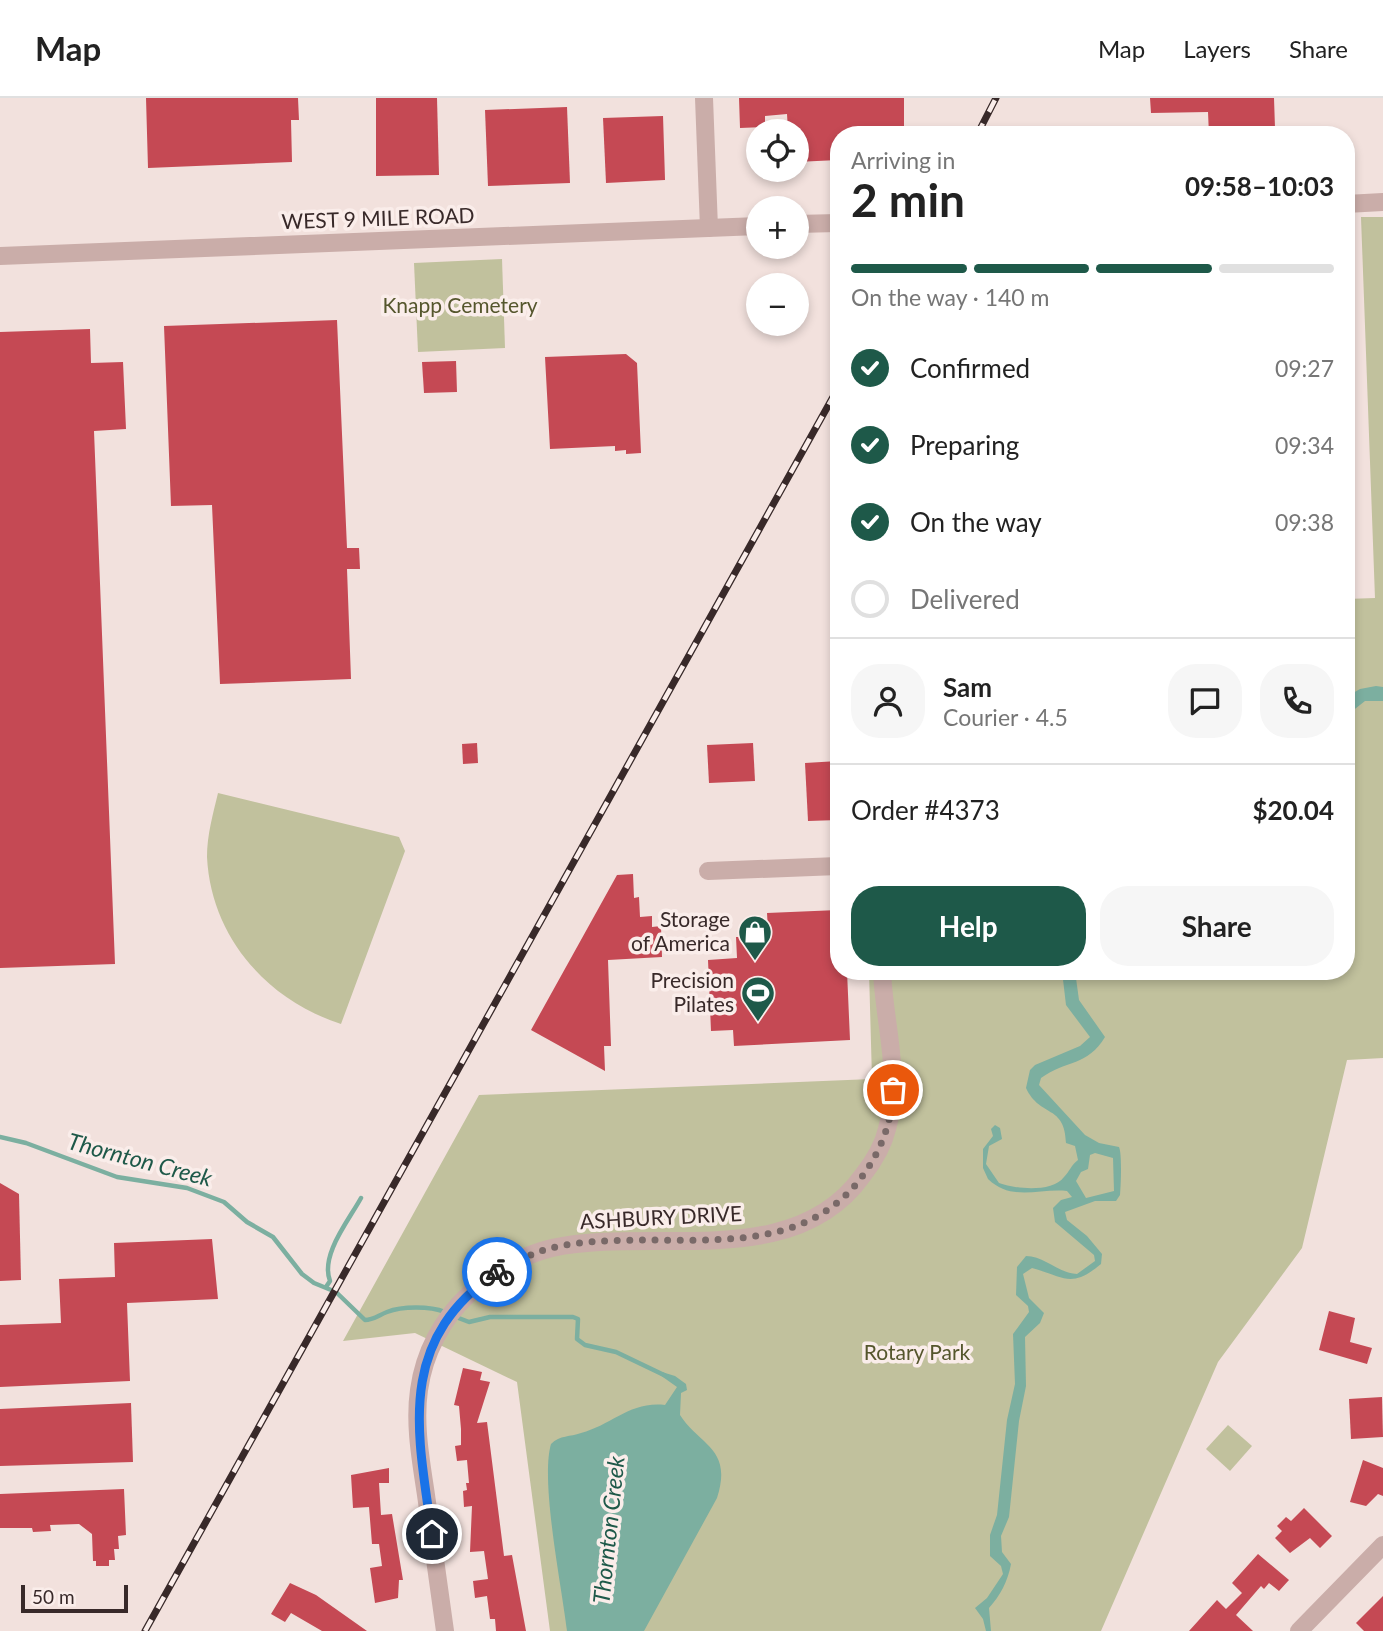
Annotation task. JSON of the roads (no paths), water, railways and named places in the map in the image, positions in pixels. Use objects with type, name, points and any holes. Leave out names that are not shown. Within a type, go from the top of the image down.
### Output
[{"type":"street","points":[[704,98],[709,228]]},
{"type":"street","points":[[1355,204],[1383,202]]},
{"type":"street","points":[[809,224],[830,223]]},
{"type":"street","name":"WEST 9 MILE ROAD","points":[[0,256],[746,226]]},
{"type":"street","points":[[708,871],[830,866]]},
{"type":"street","name":"ASHBURY DRIVE","points":[[445,1631],[417,1410],[425,1364],[451,1313],[498,1272],[550,1248],[776,1233],[819,1218],[840,1203],[857,1185],[878,1152],[893,1105],[893,1074],[883,980]]},
{"type":"street","points":[[1299,1631],[1383,1545]]},
{"type":"water","points":[[1383,687],[1383,701],[1365,701],[1355,709],[1355,692]]},
{"type":"water","points":[[1063,980],[1076,980],[1079,1000],[1105,1037],[1091,1053],[1050,1072],[1041,1078],[1039,1085],[1085,1135],[1099,1143],[1119,1147],[1120,1195],[1116,1201],[1095,1201],[1065,1212],[1067,1220],[1087,1236],[1102,1254],[1101,1264],[1075,1279],[1032,1268],[1023,1274],[1029,1298],[1044,1313],[1040,1323],[1025,1337],[1026,1386],[1019,1421],[1009,1517],[1001,1536],[1002,1552],[1011,1564],[1003,1588],[989,1608],[991,1631],[986,1631],[983,1619],[975,1608],[987,1598],[1003,1574],[1001,1566],[990,1556],[990,1535],[997,1515],[1007,1420],[1015,1384],[1013,1334],[1029,1312],[1028,1306],[1016,1295],[1017,1267],[1026,1256],[1077,1274],[1095,1261],[1094,1255],[1055,1222],[1053,1208],[1061,1200],[1072,1197],[1067,1191],[1016,1192],[997,1186],[988,1179],[983,1168],[983,1149],[993,1136],[991,1129],[995,1125],[1000,1128],[1002,1139],[989,1146],[986,1164],[999,1183],[1014,1187],[1042,1188],[1051,1186],[1066,1175],[1078,1160],[1075,1146],[1066,1143],[1065,1131],[1057,1116],[1038,1104],[1026,1088],[1030,1070],[1035,1065],[1080,1046],[1090,1037],[1066,1005]],"holes":[[[1095,1153],[1113,1158],[1114,1191],[1086,1198],[1076,1181],[1081,1172],[1088,1169],[1090,1155]]]},
{"type":"water","points":[[662,1372],[675,1376],[686,1384],[687,1390],[681,1393],[680,1415],[718,1458],[721,1481],[717,1498],[644,1631],[567,1631],[550,1508],[548,1461],[551,1444],[592,1429],[631,1410],[665,1405],[677,1387],[660,1375]]},
{"type":"waterway","name":"Thornton Creek","points":[[0,1137],[26,1143],[117,1177],[187,1188],[224,1202],[247,1222],[273,1237],[302,1274],[314,1283],[336,1292],[365,1320],[393,1310],[408,1308],[445,1312]]},
{"type":"waterway","points":[[326,1287],[330,1281],[328,1271],[332,1249],[361,1198]]},
{"type":"waterway","name":"Thornton Creek","points":[[456,1317],[469,1322],[490,1317],[573,1317],[578,1319],[577,1339],[585,1345],[616,1352],[664,1375]]},
{"type":"railway","points":[[982,126],[996,98]]},
{"type":"railway","points":[[145,1631],[830,402]]},
{"type":"place","name":"Storage of America","points":[[755,962]]},
{"type":"place","name":"Precision Pilates","points":[[758,1023]]},
{"type":"park label","name":"Knapp Cemetery","points":[[460,306]]},
{"type":"park label","name":"Rotary Park","points":[[917,1353]]}]
